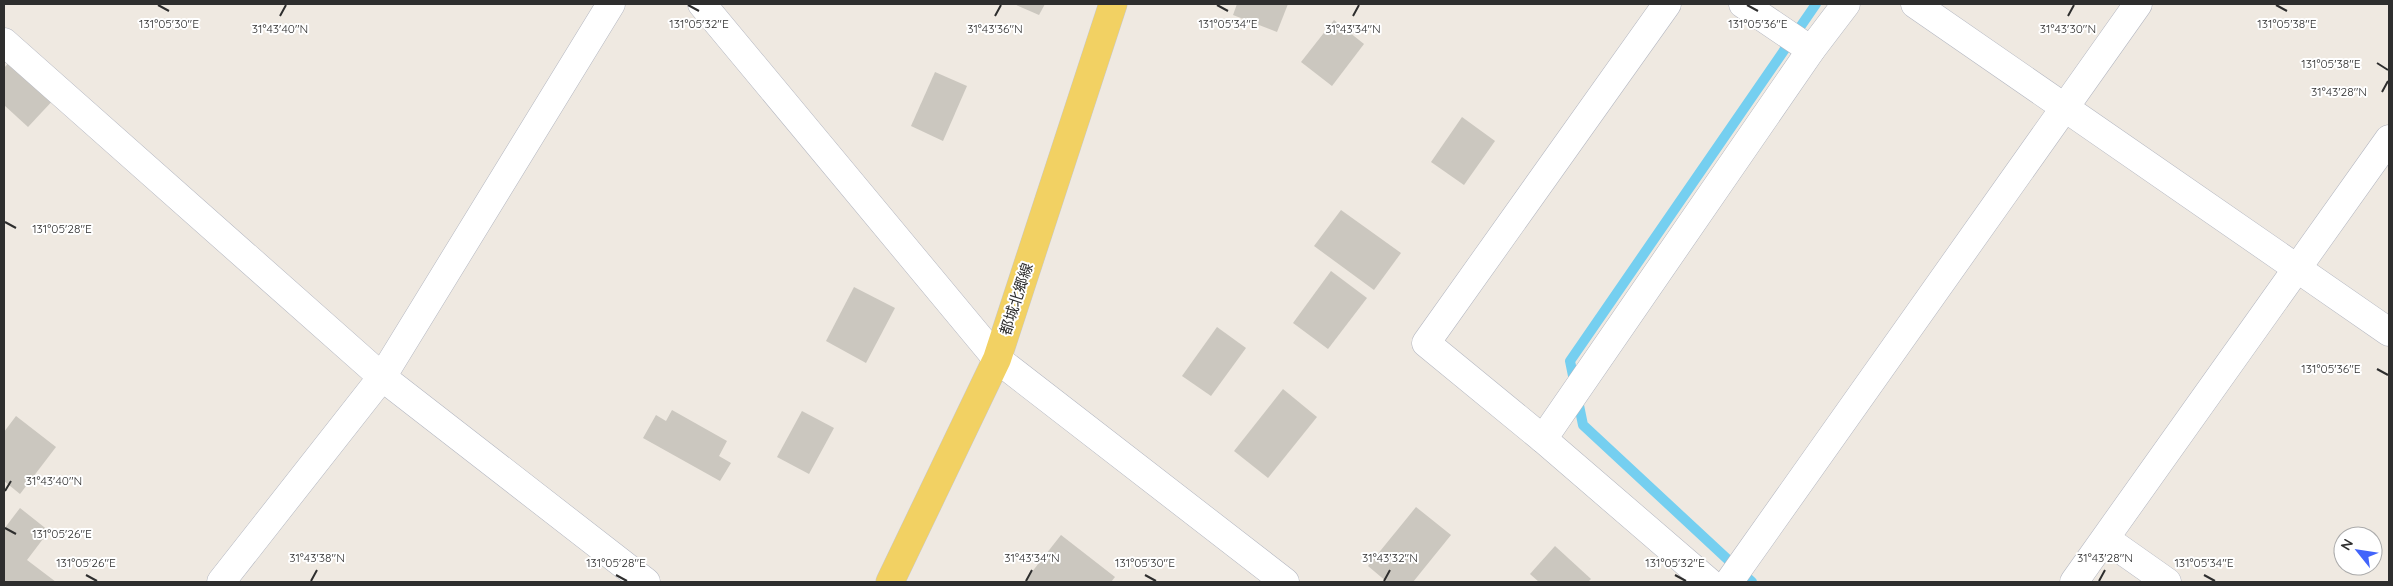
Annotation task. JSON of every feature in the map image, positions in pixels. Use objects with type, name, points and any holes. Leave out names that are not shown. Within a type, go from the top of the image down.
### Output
[{"type":"main road","name":"都城北郷線","points":[[890,582],[997,359],[1113,4]]},
{"type":"street","points":[[221,582],[382,377],[611,4]]},
{"type":"street","points":[[702,4],[997,359],[1285,582]]},
{"type":"street","points":[[1667,4],[1426,343],[1543,439],[1709,582]]},
{"type":"street","points":[[1743,4],[1811,50]]},
{"type":"street","points":[[1543,439],[1811,50],[1846,4]]},
{"type":"street","points":[[1915,4],[2065,110],[2389,332]]},
{"type":"street","points":[[1729,582],[2065,110],[2138,4]]},
{"type":"street","points":[[4,42],[382,377],[646,582]]},
{"type":"street","points":[[2074,582],[2389,140]]},
{"type":"street","points":[[2106,539],[2167,582]]},
{"type":"building","points":[[1014,4],[1045,4],[1039,15]]},
{"type":"building","points":[[1237,4],[1288,4],[1277,32],[1233,15]]},
{"type":"building","points":[[1334,20],[1364,44],[1332,86],[1301,62]]},
{"type":"building","points":[[13,58],[56,97],[28,127],[4,105],[4,68]]},
{"type":"building","points":[[935,72],[967,86],[943,141],[911,126]]},
{"type":"building","points":[[1462,117],[1495,141],[1464,185],[1431,162]]},
{"type":"building","points":[[1341,210],[1401,253],[1374,290],[1314,246]]},
{"type":"building","points":[[1331,271],[1367,298],[1328,349],[1293,323]]},
{"type":"building","points":[[854,287],[895,308],[866,363],[826,341]]},
{"type":"building","points":[[1217,327],[1246,348],[1211,396],[1182,376]]},
{"type":"building","points":[[1283,389],[1317,417],[1268,478],[1234,451]]},
{"type":"building","points":[[672,410],[727,441],[719,456],[731,463],[720,481],[643,438],[656,415],[666,421]]},
{"type":"building","points":[[802,411],[834,428],[809,474],[777,457]]},
{"type":"building","points":[[16,416],[56,447],[20,494],[4,481],[4,432]]},
{"type":"building","points":[[1416,507],[1451,535],[1413,582],[1387,582],[1368,566]]},
{"type":"building","points":[[20,508],[49,531],[27,560],[56,582],[4,581],[4,529]]},
{"type":"building","points":[[1061,535],[1115,577],[1111,582],[1024,582]]},
{"type":"building","points":[[1555,546],[1591,579],[1588,582],[1539,582],[1530,574]]},
{"type":"waterway","points":[[1752,582],[1583,425],[1570,361],[1816,4]]}]
